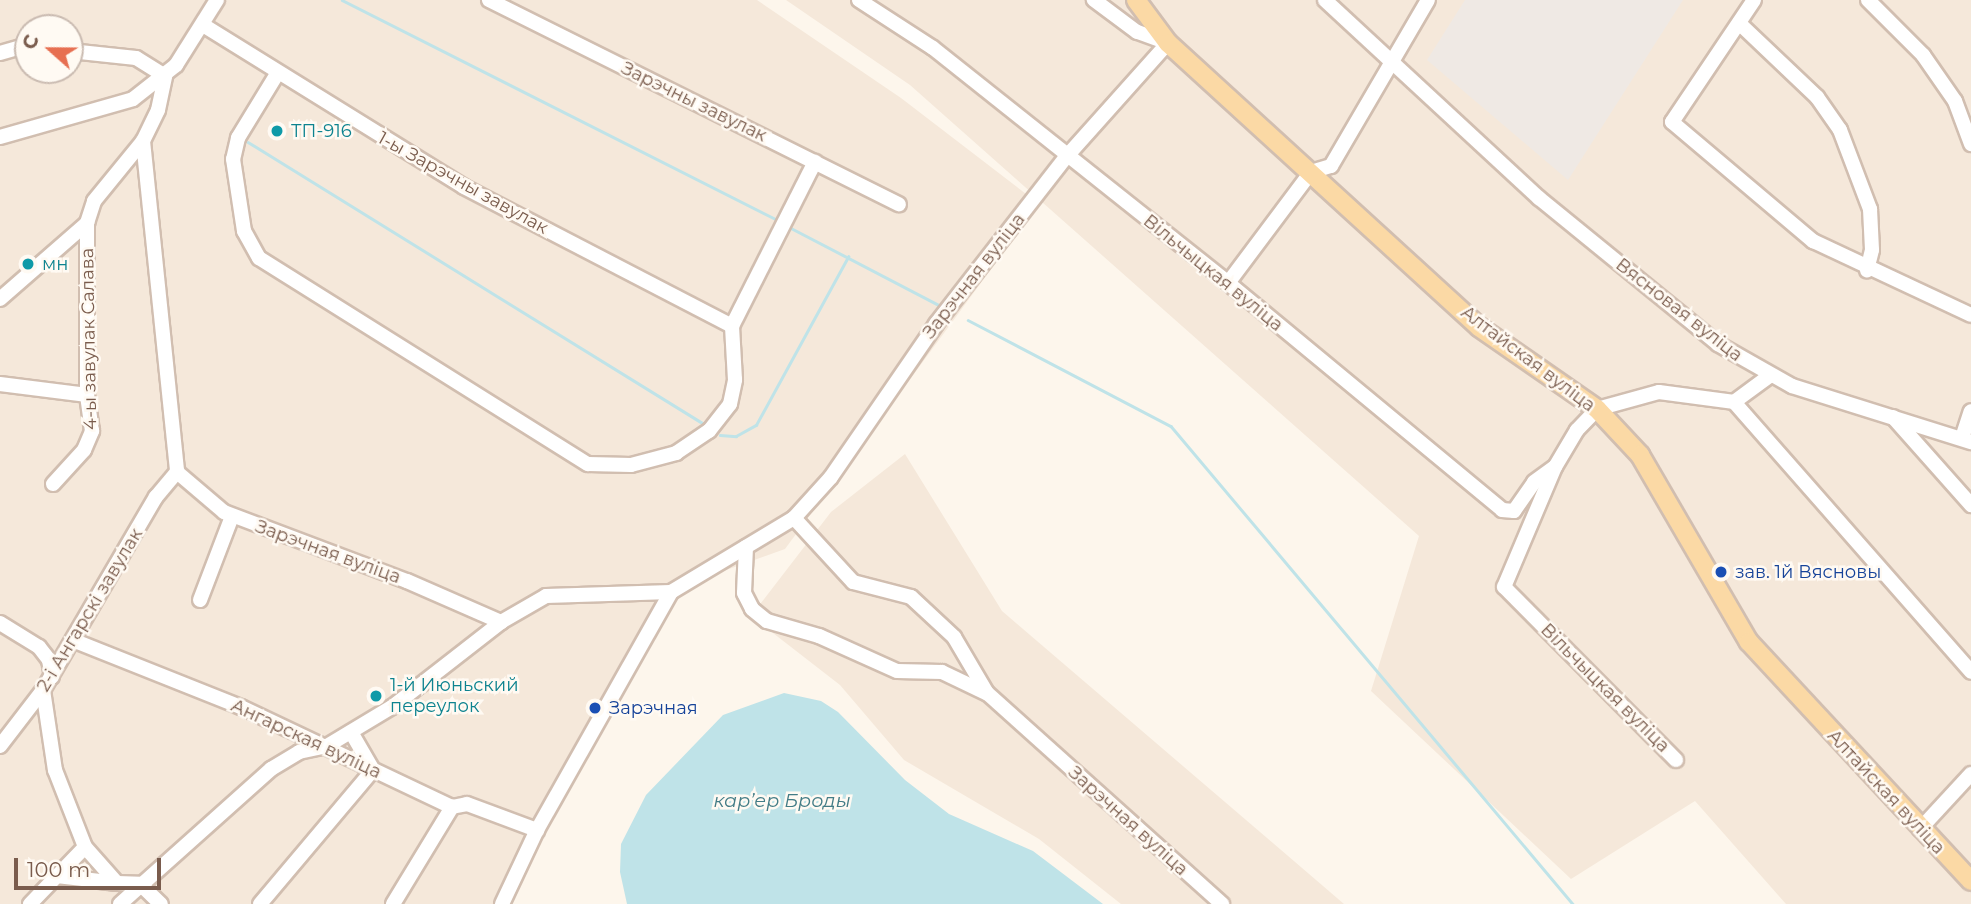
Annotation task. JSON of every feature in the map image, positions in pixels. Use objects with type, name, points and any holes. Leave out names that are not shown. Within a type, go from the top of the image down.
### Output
[{"type":"main road","name":"Алтайская вуліца","points":[[1136,0],[1168,43],[1479,327],[1597,409],[1640,455],[1749,642],[1971,881]]},
{"type":"street","points":[[0,137],[133,99],[164,76],[203,26],[217,0]]},
{"type":"street","name":"Зарэчны завулак","points":[[489,0],[899,204]]},
{"type":"street","name":"Вільчыцкая вуліца","points":[[859,0],[933,48],[1228,283],[1502,510],[1514,511],[1534,482],[1555,467]]},
{"type":"street","name":"Алтайская вуліца","points":[[1094,0],[1137,32],[1168,43]]},
{"type":"street","name":"Вясновая вуліца","points":[[1325,0],[1539,198],[1718,344],[1768,377],[1966,440]]},
{"type":"street","points":[[1228,283],[1311,172],[1331,166],[1428,0]]},
{"type":"street","points":[[1754,0],[1672,122],[1813,242],[1867,270],[1971,315]]},
{"type":"street","points":[[1868,0],[1923,55],[1955,100],[1971,144]]},
{"type":"street","points":[[1738,23],[1817,97],[1840,130],[1870,209],[1872,250],[1867,270]]},
{"type":"street","name":"1-ы Зарэчны завулак","points":[[203,26],[464,187],[732,326]]},
{"type":"street","name":"Зарэчная вуліца","points":[[177,472],[232,516],[407,581],[501,622],[546,596],[671,592],[794,518],[831,477],[936,324],[1067,156],[1168,43]]},
{"type":"street","points":[[84,52],[136,58],[164,76]]},
{"type":"street","points":[[277,74],[239,138],[233,159],[244,232],[259,258],[588,464],[631,465],[676,453],[709,431],[730,404],[735,380],[732,326],[815,162]]},
{"type":"street","points":[[0,299],[87,223],[94,201],[142,141],[158,110],[164,76]]},
{"type":"street","points":[[142,141],[148,162],[177,472]]},
{"type":"street","name":"4-ы завулак Салава","points":[[53,484],[91,437],[87,395],[87,223]]},
{"type":"street","points":[[1734,402],[1768,377]]},
{"type":"street","points":[[0,384],[87,395]]},
{"type":"street","points":[[1555,467],[1577,430],[1597,409],[1659,392],[1734,402],[1971,672]]},
{"type":"street","points":[[1966,440],[1971,411]]},
{"type":"street","points":[[1892,416],[1971,505]]},
{"type":"street","name":"Вільчыцкая вуліца","points":[[1555,467],[1504,587],[1676,760]]},
{"type":"street","name":"2-і Ангарскі завулак","points":[[0,746],[43,691],[75,642],[156,497],[177,472]]},
{"type":"street","points":[[200,600],[232,516]]},
{"type":"street","name":"Зарэчная вуліца","points":[[794,518],[853,582],[911,597],[954,637],[987,693],[1222,904]]},
{"type":"street","points":[[746,547],[744,593],[752,609],[767,621],[819,636],[887,668],[942,672],[987,693]]},
{"type":"street","points":[[502,904],[537,830],[671,592]]},
{"type":"street","points":[[120,904],[271,769],[299,752],[327,746],[393,707],[501,622]]},
{"type":"street","points":[[0,623],[39,647],[50,660],[52,677]]},
{"type":"street","name":"Ангарская вуліца","points":[[75,642],[166,676],[327,746],[452,807],[467,804],[537,830]]},
{"type":"street","points":[[43,691],[55,770],[85,847],[117,883]]},
{"type":"street","points":[[260,904],[373,770],[351,732]]},
{"type":"street","points":[[1920,829],[1971,774]]},
{"type":"street","points":[[393,904],[452,807]]},
{"type":"street","points":[[30,904],[85,847]]},
{"type":"street","points":[[57,876],[140,884],[161,904]]},
{"type":"shaded area","points":[[0,0],[757,0],[901,98],[1039,204],[785,549],[659,594],[503,904],[0,904]]},
{"type":"shaded area","points":[[786,0],[1971,0],[1971,904],[1786,904],[1695,801],[1571,879],[1371,691],[1419,536],[910,85]]},
{"type":"shaded area","points":[[1465,0],[1683,0],[1568,180],[1427,60]]},
{"type":"shaded area","points":[[905,454],[1002,611],[1344,904],[1121,904],[1039,839],[904,760],[840,685],[751,616],[831,512]]},
{"type":"water","name":"карʼер Броды","points":[[784,693],[821,701],[838,712],[905,780],[949,814],[1033,851],[1103,904],[627,904],[620,872],[621,844],[646,795],[723,715]]},
{"type":"waterway","points":[[342,0],[777,220]]},
{"type":"waterway","points":[[248,142],[704,424]]},
{"type":"waterway","points":[[791,228],[939,305]]},
{"type":"waterway","points":[[720,435],[736,436],[756,425],[848,257]]},
{"type":"waterway","points":[[968,320],[1171,426],[1573,904]]},
{"type":"place","name":"ТП-916","points":[[277,131]]},
{"type":"place","name":"мн","points":[[28,264]]},
{"type":"place","name":"зав. 1й Вясновы","points":[[1721,572]]},
{"type":"place","name":"1-й Июньский переулок","points":[[376,696]]},
{"type":"place","name":"Зарэчная","points":[[595,708]]}]
